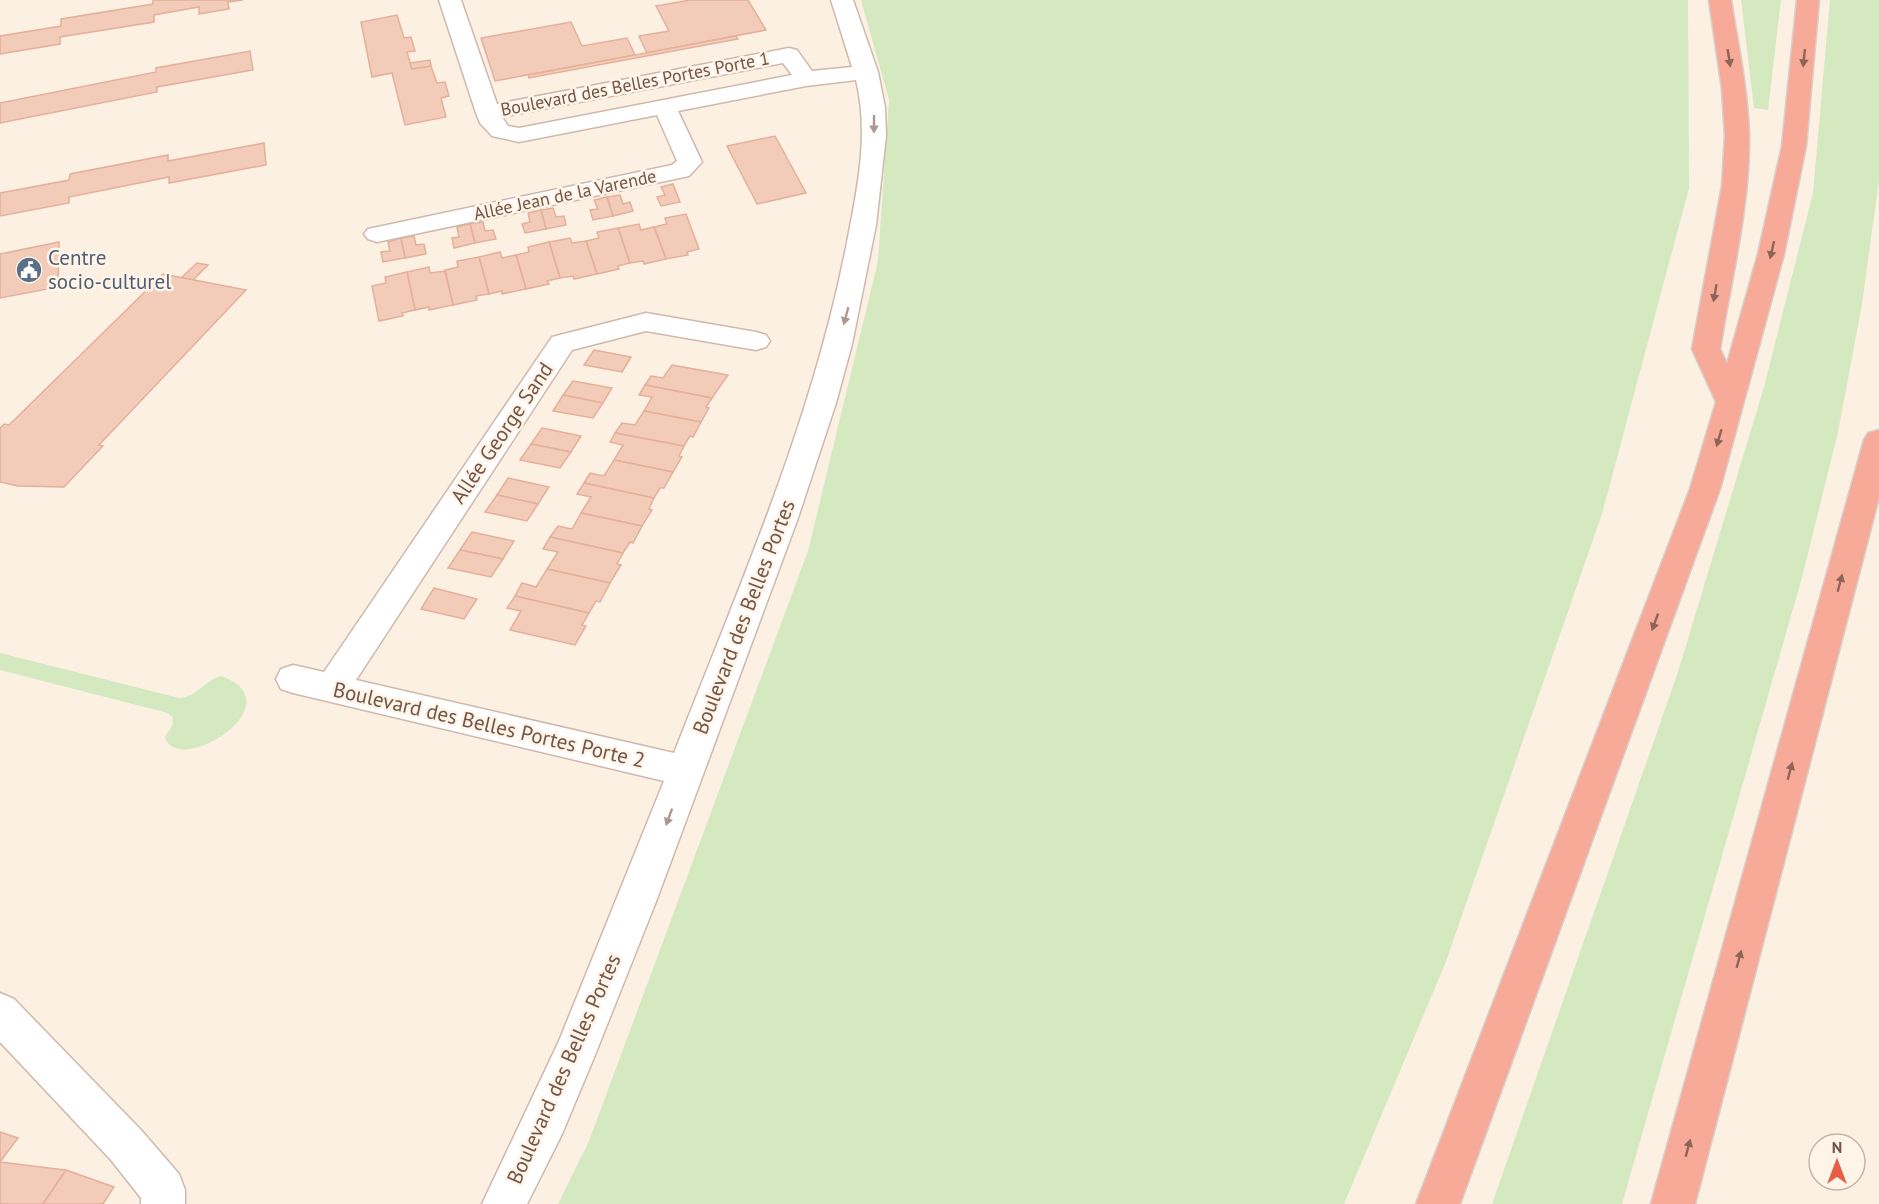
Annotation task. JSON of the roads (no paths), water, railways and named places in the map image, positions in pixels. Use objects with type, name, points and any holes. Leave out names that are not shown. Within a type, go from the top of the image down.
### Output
[{"type":"highway","points":[[1720,0],[1734,89],[1737,136],[1734,186],[1706,349],[1730,401]]},
{"type":"highway","points":[[1438,1204],[1705,489],[1771,254],[1794,146],[1808,0]]},
{"type":"highway","points":[[1673,1204],[1879,440]]},
{"type":"street","name":"Boulevard des Belles Portes Porte 1","points":[[450,0],[492,123],[500,131],[519,135],[806,79],[867,72]]},
{"type":"street","name":"Boulevard des Belles Portes","points":[[504,1204],[551,1110],[650,868],[810,443],[852,294],[872,161],[873,104],[867,72],[838,2]]},
{"type":"street","name":"Boulevard des Belles Portes Porte 1","points":[[488,112],[789,55],[806,79]]},
{"type":"street","name":"Allée Jean de la Varende","points":[[377,234],[680,171],[690,162],[665,107]]},
{"type":"street","name":"Allée George Sand","points":[[332,688],[562,343],[646,322],[756,341]]},
{"type":"street","name":"Boulevard des Belles Portes Porte 2","points":[[292,679],[686,771]]},
{"type":"street","points":[[0,1013],[126,1145],[163,1190],[163,1204]]},
{"type":"place","name":"Centre socio-culturel","points":[[29,270]]}]
